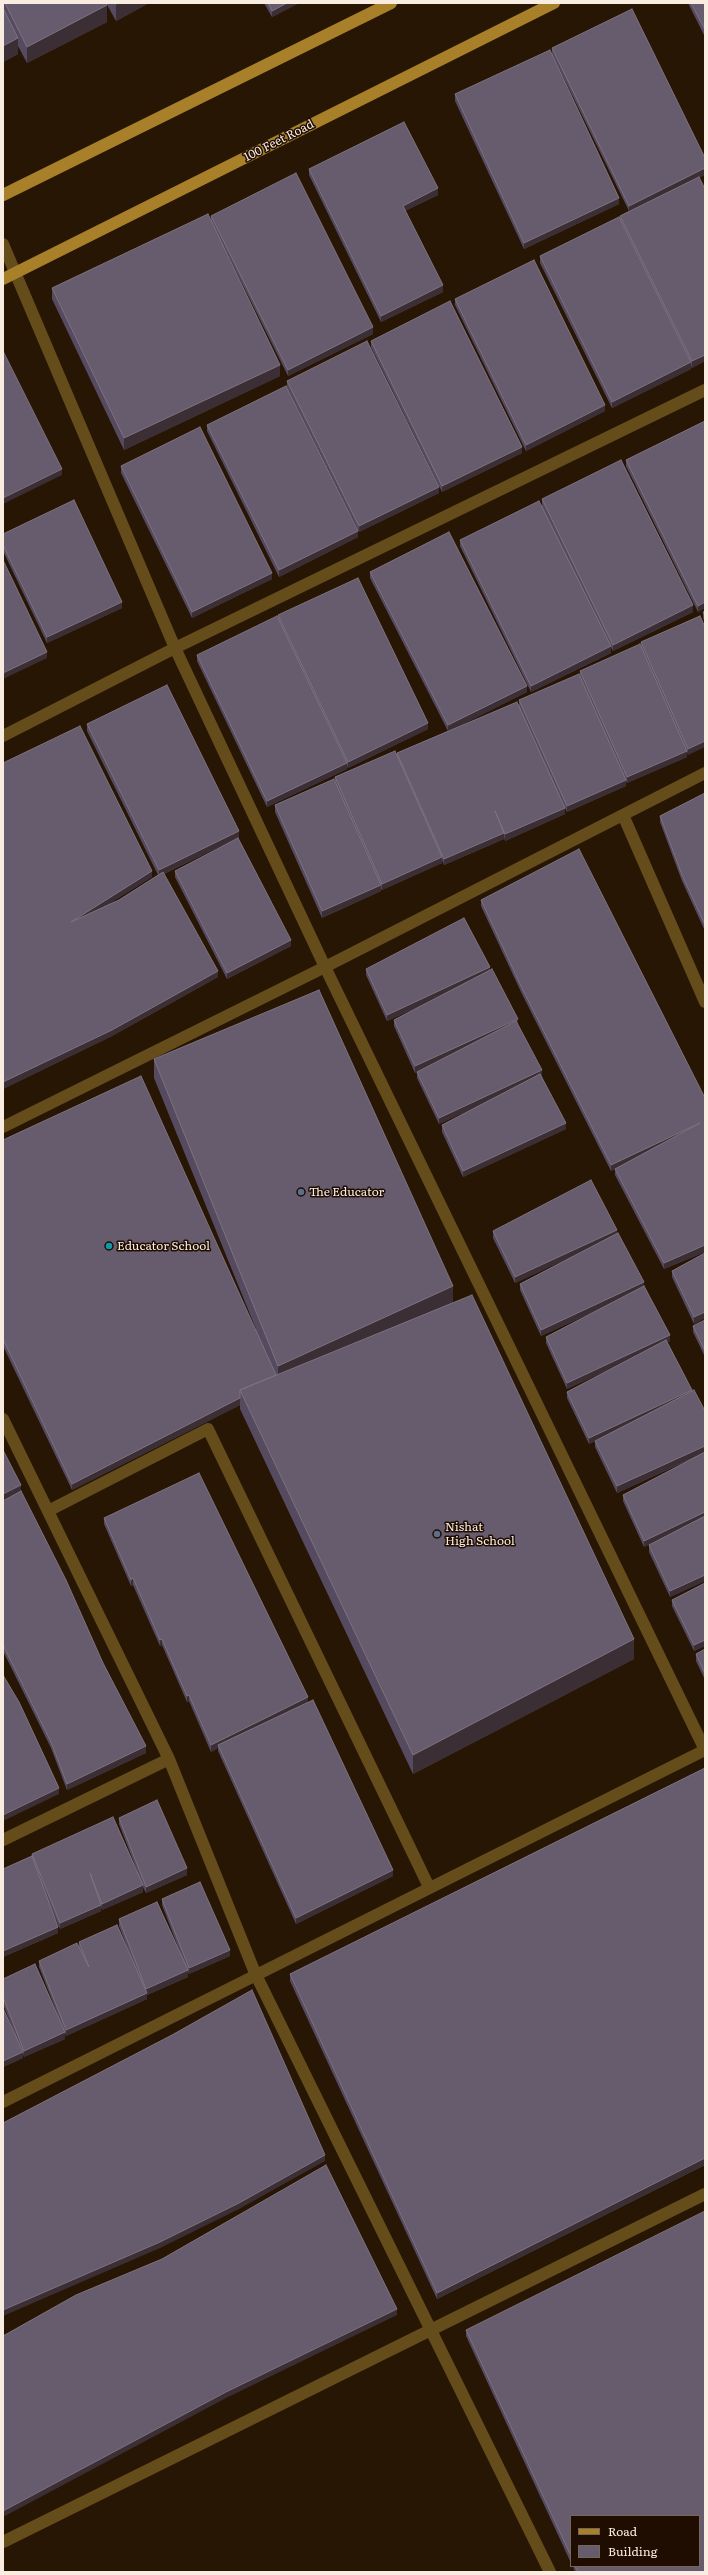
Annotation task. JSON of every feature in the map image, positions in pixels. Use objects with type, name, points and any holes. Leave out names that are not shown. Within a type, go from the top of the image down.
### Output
[{"type":"main road","points":[[3,195],[391,3]]},
{"type":"main road","name":"100 Feet Road","points":[[3,279],[554,3]]},
{"type":"street","points":[[3,244],[14,273],[176,648],[325,968],[705,1750],[255,1973],[3,2102]]},
{"type":"street","points":[[3,736],[176,648],[705,390]]},
{"type":"street","points":[[3,1127],[325,968],[705,773]]},
{"type":"street","points":[[623,815],[705,1002]]},
{"type":"street","points":[[3,1419],[169,1759],[255,1973],[550,2572]]},
{"type":"street","points":[[48,1511],[208,1428],[429,1887]]},
{"type":"street","points":[[3,1840],[169,1759]]},
{"type":"street","points":[[3,2542],[705,2194]]},
{"type":"building","points":[[5,3],[106,3],[107,5],[27,47]]},
{"type":"building","points":[[268,3],[287,3],[272,11]]},
{"type":"building","points":[[691,3],[705,3],[705,30]]},
{"type":"building","points":[[3,8],[18,38],[3,46]]},
{"type":"building","points":[[632,9],[705,158],[705,168],[629,206],[552,48]]},
{"type":"building","points":[[550,50],[619,198],[524,243],[455,94]]},
{"type":"building","points":[[404,122],[438,188],[403,206],[443,285],[381,316],[309,169]]},
{"type":"building","points":[[296,173],[373,327],[288,370],[211,216]]},
{"type":"building","points":[[699,177],[705,189],[705,355],[692,361],[620,216]]},
{"type":"building","points":[[208,214],[280,365],[124,438],[52,288]]},
{"type":"building","points":[[619,217],[691,362],[612,402],[540,256]]},
{"type":"building","points":[[534,260],[605,405],[526,445],[455,299]]},
{"type":"building","points":[[450,301],[522,447],[442,486],[371,341]]},
{"type":"building","points":[[367,341],[439,487],[359,526],[287,381]]},
{"type":"building","points":[[3,351],[62,469],[3,498]]},
{"type":"building","points":[[286,386],[358,531],[279,570],[207,425]]},
{"type":"building","points":[[705,421],[705,602],[698,606],[626,460]]},
{"type":"building","points":[[200,427],[272,573],[192,612],[121,466]]},
{"type":"building","points":[[621,460],[693,605],[613,645],[542,499]]},
{"type":"building","points":[[74,500],[122,602],[47,637],[3,545],[3,534]]},
{"type":"building","points":[[539,501],[611,646],[531,686],[460,540]]},
{"type":"building","points":[[449,532],[527,686],[448,725],[370,572]]},
{"type":"building","points":[[3,560],[47,652],[3,673]]},
{"type":"building","points":[[358,578],[428,723],[348,762],[278,615]]},
{"type":"building","points":[[277,616],[347,763],[267,801],[197,655]]},
{"type":"building","points":[[700,616],[705,627],[705,741],[688,749],[641,642]]},
{"type":"building","points":[[640,644],[687,751],[627,777],[580,671]]},
{"type":"building","points":[[579,674],[626,780],[567,806],[519,700]]},
{"type":"building","points":[[167,685],[239,831],[159,870],[87,724]]},
{"type":"building","points":[[517,702],[565,808],[505,834],[495,811],[504,833],[444,859],[397,753]]},
{"type":"building","points":[[80,726],[152,871],[71,922],[119,900],[163,872],[218,971],[112,1030],[3,1082],[3,763]]},
{"type":"building","points":[[395,751],[442,857],[382,884],[335,777]]},
{"type":"building","points":[[334,779],[381,885],[322,911],[275,805]]},
{"type":"building","points":[[705,793],[705,925],[682,875],[660,816]]},
{"type":"building","points":[[238,838],[291,940],[227,973],[175,871]]},
{"type":"building","points":[[579,849],[705,1098],[705,1245],[664,1263],[615,1169],[700,1123],[611,1165],[521,986],[481,900]]},
{"type":"building","points":[[464,918],[490,967],[387,1015],[366,969]]},
{"type":"building","points":[[492,969],[518,1019],[415,1066],[394,1020]]},
{"type":"building","name":"The Educator","points":[[319,990],[453,1286],[278,1366],[154,1059]]},
{"type":"building","points":[[516,1021],[542,1070],[439,1118],[417,1072]]},
{"type":"building","points":[[540,1074],[566,1123],[463,1171],[442,1125]]},
{"type":"building","name":"Educator School","points":[[141,1076],[276,1375],[240,1390],[240,1398],[72,1484],[3,1339],[3,1140]]},
{"type":"building","points":[[591,1180],[617,1230],[515,1277],[493,1231]]},
{"type":"building","points":[[618,1233],[644,1282],[541,1330],[520,1284]]},
{"type":"building","points":[[705,1253],[705,1312],[694,1317],[672,1271]]},
{"type":"building","points":[[644,1286],[670,1335],[567,1383],[546,1337]]},
{"type":"building","name":"Nishat High School","points":[[472,1295],[634,1639],[413,1755],[240,1390]]},
{"type":"building","points":[[705,1320],[705,1351],[693,1326]]},
{"type":"building","points":[[666,1340],[692,1390],[589,1438],[567,1392]]},
{"type":"building","points":[[694,1390],[705,1411],[705,1446],[617,1486],[595,1441]]},
{"type":"building","points":[[3,1450],[21,1485],[3,1494]]},
{"type":"building","points":[[705,1452],[705,1512],[644,1541],[623,1495]]},
{"type":"building","points":[[199,1473],[308,1697],[211,1745],[189,1695],[187,1696],[162,1639],[160,1640],[133,1578],[131,1580],[104,1518]]},
{"type":"building","points":[[21,1491],[66,1580],[103,1663],[146,1746],[67,1784],[51,1742],[3,1645],[3,1501]]},
{"type":"building","points":[[705,1516],[705,1575],[670,1591],[649,1545]]},
{"type":"building","points":[[705,1583],[705,1640],[694,1645],[672,1600]]},
{"type":"building","points":[[705,1649],[705,1674],[696,1654]]},
{"type":"building","points":[[3,1675],[19,1702],[59,1788],[3,1815]]},
{"type":"building","points":[[313,1700],[393,1870],[296,1918],[218,1745]]},
{"type":"building","points":[[705,1768],[705,2158],[437,2293],[290,1974]]},
{"type":"building","points":[[157,1800],[187,1868],[146,1887],[119,1818]]},
{"type":"building","points":[[113,1817],[143,1885],[102,1904],[90,1873],[101,1905],[60,1923],[32,1854]]},
{"type":"building","points":[[32,1856],[58,1927],[3,1951],[3,1869]]},
{"type":"building","points":[[200,1882],[230,1950],[189,1968],[162,1899]]},
{"type":"building","points":[[157,1902],[188,1970],[146,1989],[119,1919]]},
{"type":"building","points":[[117,1925],[147,1993],[66,2030],[39,1961],[77,1943],[89,1967],[79,1942]]},
{"type":"building","points":[[35,1964],[65,2032],[24,2051],[3,1997],[3,1979]]},
{"type":"building","points":[[252,1990],[325,2155],[239,2203],[160,2242],[3,2310],[3,2123],[172,2035]]},
{"type":"building","points":[[3,2008],[23,2052],[3,2061]]},
{"type":"building","points":[[326,2165],[397,2309],[226,2392],[3,2511],[3,2336],[76,2295],[162,2259]]},
{"type":"building","points":[[705,2211],[705,2572],[578,2572],[576,2567],[700,2567],[700,2515],[570,2515],[570,2554],[466,2330]]},
{"type":"place","name":"The Educator","points":[[301,1192]]},
{"type":"place","name":"Educator School","points":[[109,1246]]},
{"type":"place","name":"Nishat High School","points":[[437,1534]]}]
